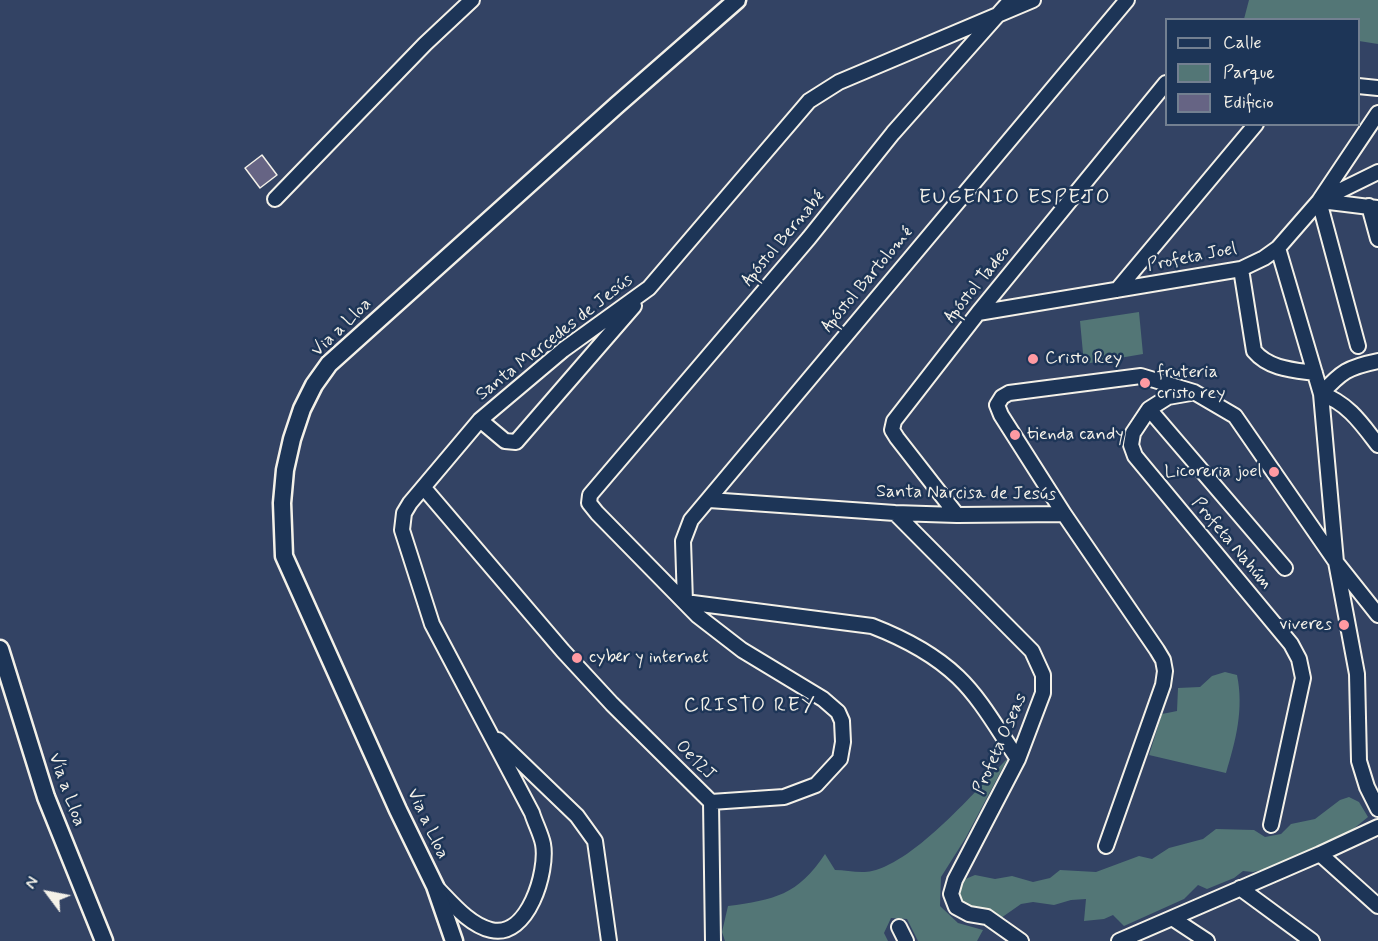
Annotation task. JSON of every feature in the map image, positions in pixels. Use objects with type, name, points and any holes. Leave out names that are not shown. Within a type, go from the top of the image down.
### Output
[{"type":"street","points":[[275,199],[424,44],[472,0]]},
{"type":"street","name":"Via a Lloa","points":[[454,941],[435,886],[284,556],[282,503],[285,470],[292,439],[302,409],[314,385],[329,364],[617,105],[738,0]]},
{"type":"street","name":"Apóstol Bernabé","points":[[589,503],[590,495],[597,485],[809,238],[893,134],[1011,0]]},
{"type":"street","name":"Santa Mercedes de Jesús","points":[[435,886],[471,919],[500,936],[522,918],[532,904],[542,867],[543,845],[532,813],[432,624],[402,530],[407,508],[480,420],[563,350],[649,288],[809,101],[839,82],[1033,0]]},
{"type":"street","name":"Apóstol Bartolomé","points":[[685,602],[683,541],[691,520],[1127,0]]},
{"type":"street","name":"Apóstol Tadeo","points":[[957,515],[892,430],[894,421],[978,313],[1165,85]]},
{"type":"street","points":[[1360,86],[1378,88]]},
{"type":"street","name":"Profeta Joel","points":[[978,313],[1241,269],[1264,258],[1278,248],[1318,201],[1378,113]]},
{"type":"street","points":[[1117,290],[1254,126]]},
{"type":"street","points":[[1318,201],[1378,172]]},
{"type":"street","points":[[1318,201],[1374,207],[1378,239]]},
{"type":"street","points":[[1318,201],[1358,346]]},
{"type":"street","points":[[1278,248],[1321,394],[1336,562],[1357,674],[1359,760],[1367,787],[1378,809]]},
{"type":"street","points":[[1241,269],[1254,351],[1269,363],[1287,369],[1315,373]]},
{"type":"street","points":[[480,420],[505,441],[516,442],[649,288]]},
{"type":"street","points":[[1321,394],[1341,373],[1378,361]]},
{"type":"street","name":"Santa Narcisa de Jesús","points":[[1064,514],[1001,415],[997,405],[1002,397],[1010,393],[1141,376],[1194,392],[1235,417],[1336,562],[1378,615]]},
{"type":"street","points":[[1194,392],[1168,397],[1149,409],[1285,568]]},
{"type":"street","points":[[1321,394],[1340,402],[1350,410],[1378,445]]},
{"type":"street","name":"Profeta Nahúm","points":[[1149,409],[1133,433],[1131,445],[1136,456],[1291,644],[1299,659],[1303,678],[1270,825]]},
{"type":"street","name":"Oe12J","points":[[424,488],[563,651],[612,704],[711,802],[784,798],[816,785],[840,759],[843,742],[842,722],[838,712],[824,699],[741,650],[698,616],[589,503]]},
{"type":"street","name":"Santa Narcisa de Jesús","points":[[709,500],[895,513],[1064,514]]},
{"type":"street","name":"Profeta Oseas","points":[[895,513],[1032,651],[1043,675],[1043,693],[1018,759],[955,880],[951,894],[956,907],[962,912],[987,917],[1021,941]]},
{"type":"street","points":[[1064,514],[1144,628],[1163,660],[1166,671],[1106,846]]},
{"type":"street","points":[[685,602],[872,626],[895,635],[939,661],[959,678],[1018,759]]},
{"type":"street","name":"Vía a Lloa","points":[[0,649],[46,797],[104,941]]},
{"type":"street","points":[[488,730],[577,816],[595,841],[609,941]]},
{"type":"street","points":[[711,802],[713,941]]},
{"type":"street","points":[[1119,941],[1320,854],[1378,826]]},
{"type":"street","points":[[1320,854],[1378,906]]},
{"type":"street","points":[[1240,888],[1312,941]]},
{"type":"street","points":[[1172,918],[1207,941]]},
{"type":"street","points":[[899,927],[906,941]]},
{"type":"green space","points":[[1249,0],[1378,0],[1378,44],[1360,41],[1360,18],[1244,18]]},
{"type":"green space","points":[[1139,312],[1143,354],[1084,364],[1080,321]]},
{"type":"green space","points":[[1225,672],[1237,675],[1240,700],[1236,736],[1226,773],[1149,755],[1162,714],[1177,711],[1178,688],[1200,687],[1212,676]]},
{"type":"green space","points":[[1008,758],[965,839],[941,877],[940,906],[958,923],[983,930],[977,941],[918,941],[907,919],[891,918],[884,933],[888,941],[725,941],[722,932],[728,906],[772,898],[784,893],[805,879],[825,854],[835,870],[868,872],[889,865],[907,854],[945,823]]},
{"type":"green space","points":[[1349,797],[1359,802],[1368,817],[1346,835],[1269,868],[1253,872],[1243,871],[1234,878],[1207,889],[1198,885],[1184,899],[1124,926],[1113,915],[1104,919],[1084,921],[1086,899],[1054,905],[1033,902],[1021,904],[1001,918],[987,909],[963,905],[959,895],[963,880],[975,875],[995,879],[1012,876],[1033,882],[1050,878],[1060,870],[1096,872],[1139,856],[1152,859],[1169,848],[1203,839],[1216,829],[1254,830],[1265,837],[1281,834],[1291,824],[1315,819],[1340,800]]},
{"type":"building","points":[[262,155],[277,175],[260,188],[245,168]]},
{"type":"place","name":"Cristo Rey","points":[[1033,359]]},
{"type":"place","name":"fruteria cristo rey","points":[[1145,383]]},
{"type":"place","name":"tienda candy","points":[[1015,435]]},
{"type":"place","name":"Licoreria joel","points":[[1274,472]]},
{"type":"place","name":"viveres","points":[[1344,625]]},
{"type":"place","name":"cyber y internet","points":[[577,658]]},
{"type":"district","name":"EUGENIO ESPEJO","points":[[1015,199]]},
{"type":"district","name":"CRISTO REY","points":[[750,707]]}]
